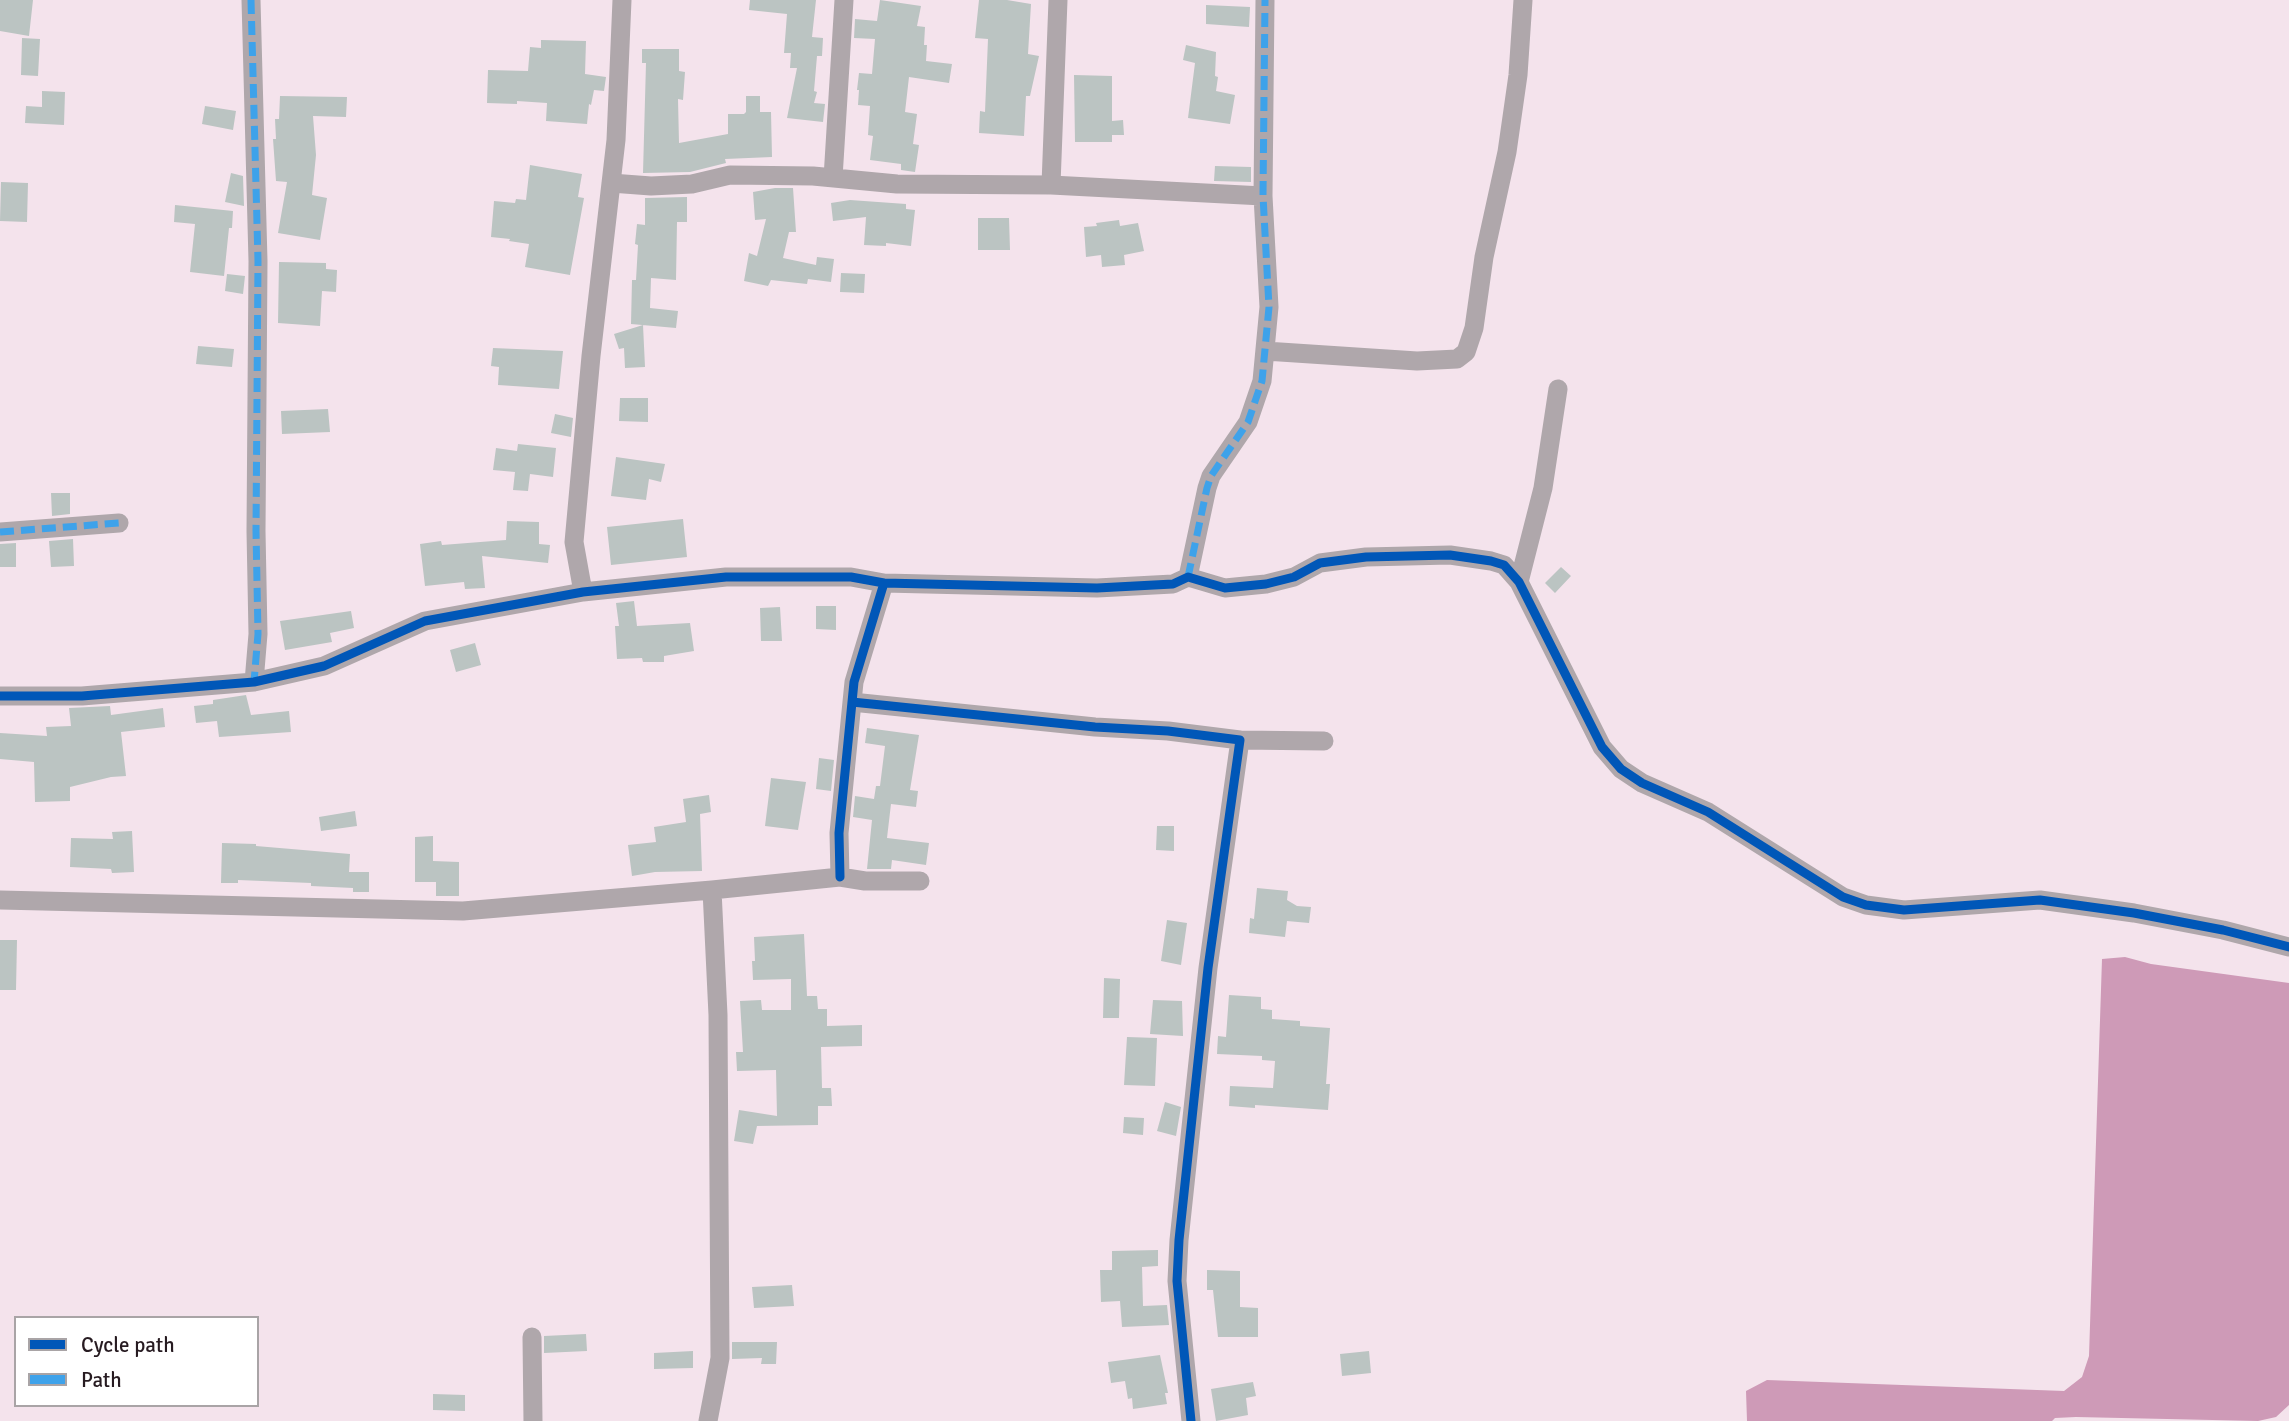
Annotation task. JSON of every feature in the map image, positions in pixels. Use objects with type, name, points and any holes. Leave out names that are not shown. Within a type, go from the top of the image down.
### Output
[{"type":"street","points":[[251,0],[258,261],[258,634],[254,682]]},
{"type":"street","points":[[583,592],[574,542],[591,356],[616,140],[622,0]]},
{"type":"street","points":[[833,178],[844,0]]},
{"type":"street","points":[[1051,185],[1058,0]]},
{"type":"street","points":[[1188,577],[1211,476],[1248,422],[1262,381],[1269,307],[1263,196],[1265,0]]},
{"type":"street","points":[[1265,351],[1417,362],[1457,359],[1466,352],[1474,328],[1484,257],[1507,152],[1518,75],[1523,0]]},
{"type":"street","points":[[611,183],[651,186],[692,184],[730,175],[833,178],[897,184],[1051,185],[1263,196]]},
{"type":"street","points":[[1519,582],[1542,488],[1558,389]]},
{"type":"street","points":[[0,532],[119,523]]},
{"type":"street","points":[[0,696],[82,696],[254,682],[324,666],[425,621],[583,592],[726,577],[851,577],[884,583],[1097,588],[1173,584],[1188,577],[1225,588],[1276,582],[1331,562],[1366,557],[1450,555],[1504,565],[1519,582],[1602,747],[1621,769],[1642,783],[1708,812],[1843,897],[1866,905],[1904,909],[2040,900],[2134,913],[2223,930],[2289,947]]},
{"type":"street","points":[[841,877],[839,833],[854,682],[884,583]]},
{"type":"street","points":[[852,702],[1240,740],[1324,741]]},
{"type":"street","points":[[1191,1421],[1181,1345],[1177,1281],[1179,1240],[1208,968],[1240,740]]},
{"type":"street","points":[[0,900],[463,911],[841,877],[865,881],[920,881]]},
{"type":"street","points":[[708,1421],[720,1358],[718,1015],[712,890]]},
{"type":"street","points":[[532,1337],[533,1421]]},
{"type":"shaded area","points":[[2125,957],[2151,964],[2289,983],[2289,1405],[2276,1417],[2258,1421],[2076,1417],[2055,1418],[2052,1421],[1747,1421],[1746,1391],[1767,1380],[2064,1391],[2082,1377],[2089,1356],[2102,959]]},
{"type":"building","points":[[0,0],[33,0],[29,36],[0,31]]},
{"type":"building","points":[[750,0],[816,0],[812,37],[823,38],[822,56],[817,56],[814,91],[817,92],[814,103],[825,104],[823,122],[787,118],[797,68],[790,68],[791,53],[784,53],[787,14],[749,10]]},
{"type":"building","points":[[880,0],[921,6],[917,26],[925,27],[926,61],[952,64],[949,83],[909,77],[905,112],[917,114],[913,144],[919,145],[915,172],[901,170],[901,164],[870,160],[873,136],[868,135],[870,106],[858,105],[859,73],[872,74],[875,39],[854,38],[855,19],[877,21]]},
{"type":"building","points":[[979,0],[1007,0],[1031,4],[1028,54],[1039,56],[1030,96],[1026,96],[1024,136],[979,133],[980,111],[985,112],[988,39],[975,38]]},
{"type":"building","points":[[1206,5],[1250,7],[1249,27],[1206,24]]},
{"type":"building","points":[[22,38],[40,39],[38,76],[21,75]]},
{"type":"building","points":[[541,40],[586,41],[585,74],[606,77],[604,91],[594,90],[587,124],[546,121],[547,103],[487,103],[488,70],[528,71],[530,47],[541,48]]},
{"type":"building","points":[[1186,45],[1216,52],[1216,91],[1235,95],[1230,124],[1188,118],[1195,63],[1183,60]]},
{"type":"building","points":[[642,49],[679,49],[679,71],[685,72],[683,100],[678,99],[679,143],[728,134],[728,114],[744,114],[746,96],[760,96],[760,112],[771,112],[772,157],[725,159],[726,163],[690,172],[643,173],[646,63],[642,63]]},
{"type":"building","points":[[1074,75],[1112,76],[1112,121],[1123,120],[1124,135],[1112,135],[1112,142],[1075,142]]},
{"type":"building","points":[[42,91],[65,92],[64,125],[25,123],[26,106],[42,107]]},
{"type":"building","points":[[280,96],[347,97],[346,117],[313,116],[316,155],[312,195],[327,198],[320,240],[278,233],[287,182],[276,181],[273,139],[276,139],[275,119],[279,119]]},
{"type":"building","points":[[205,106],[236,111],[233,130],[202,124]]},
{"type":"building","points":[[530,165],[582,174],[578,197],[584,198],[570,275],[525,267],[529,244],[491,237],[494,201],[515,203],[516,199],[526,200]]},
{"type":"building","points":[[1215,166],[1251,167],[1251,182],[1214,181]]},
{"type":"building","points":[[231,173],[243,176],[244,206],[225,202]]},
{"type":"building","points":[[1,182],[28,183],[27,222],[0,221]]},
{"type":"building","points":[[793,188],[796,232],[789,232],[783,258],[816,265],[817,257],[834,259],[831,282],[808,279],[807,284],[771,280],[768,286],[744,281],[749,253],[757,256],[766,219],[755,220],[753,192]]},
{"type":"building","points":[[687,197],[687,222],[677,222],[676,280],[651,278],[650,308],[678,311],[676,328],[631,324],[632,280],[636,280],[637,224],[645,225],[645,198]]},
{"type":"building","points":[[850,200],[906,204],[906,209],[915,210],[911,246],[886,243],[886,246],[864,245],[866,217],[833,221],[831,203]]},
{"type":"building","points":[[175,205],[233,211],[224,276],[190,272],[195,224],[174,222]]},
{"type":"building","points":[[978,218],[1009,218],[1010,250],[978,250]]},
{"type":"building","points":[[1119,220],[1120,226],[1138,223],[1144,251],[1124,255],[1125,265],[1102,267],[1101,255],[1086,257],[1084,227]]},
{"type":"building","points":[[279,262],[326,263],[326,269],[337,270],[336,292],[322,291],[320,326],[278,323]]},
{"type":"building","points":[[841,273],[865,274],[864,293],[840,292]]},
{"type":"building","points":[[227,274],[245,276],[243,294],[225,291]]},
{"type":"building","points":[[643,325],[645,367],[625,368],[624,348],[619,349],[614,334]]},
{"type":"building","points":[[198,346],[234,349],[232,367],[196,364]]},
{"type":"building","points":[[493,348],[563,351],[559,389],[498,385],[499,367],[491,366]]},
{"type":"building","points":[[620,398],[648,398],[648,422],[619,421]]},
{"type":"building","points":[[328,409],[330,432],[282,434],[281,411]]},
{"type":"building","points":[[555,414],[573,418],[571,437],[551,433]]},
{"type":"building","points":[[518,444],[556,448],[553,477],[530,474],[528,491],[513,490],[515,472],[493,470],[496,448],[517,451]]},
{"type":"building","points":[[616,457],[665,464],[661,482],[649,479],[646,500],[611,496]]},
{"type":"building","points":[[51,493],[70,493],[70,514],[52,516]]},
{"type":"building","points":[[683,519],[687,557],[611,565],[607,527]]},
{"type":"building","points":[[507,521],[539,522],[539,544],[550,545],[548,563],[482,556],[485,588],[465,589],[464,582],[425,586],[420,544],[506,540]]},
{"type":"building","points":[[73,539],[74,566],[51,567],[49,541]]},
{"type":"building","points":[[16,543],[16,567],[0,567],[0,544]]},
{"type":"building","points":[[1561,567],[1571,576],[1555,593],[1545,583]]},
{"type":"building","points":[[634,601],[637,626],[690,623],[694,651],[664,656],[664,662],[643,662],[642,658],[617,659],[615,626],[619,626],[616,603]]},
{"type":"building","points":[[816,606],[836,606],[836,630],[816,629]]},
{"type":"building","points":[[780,607],[782,641],[761,641],[760,608]]},
{"type":"building","points":[[351,611],[354,628],[330,633],[332,642],[285,650],[280,621]]},
{"type":"building","points":[[475,643],[481,665],[456,672],[450,650]]},
{"type":"building","points":[[246,695],[251,715],[289,711],[291,732],[219,737],[217,721],[196,723],[194,706]]},
{"type":"building","points":[[110,706],[111,715],[163,708],[165,727],[121,732],[126,776],[70,787],[70,801],[35,802],[34,762],[0,759],[0,733],[47,736],[46,727],[71,726],[69,708]]},
{"type":"building","points":[[867,728],[919,735],[910,790],[918,791],[916,807],[891,804],[887,838],[929,843],[926,865],[892,860],[891,869],[867,869],[872,820],[853,817],[855,796],[874,799],[876,786],[880,786],[885,746],[865,743]]},
{"type":"building","points":[[819,758],[834,760],[831,791],[816,789]]},
{"type":"building","points":[[771,778],[806,782],[798,830],[765,826]]},
{"type":"building","points":[[709,795],[711,812],[700,814],[702,871],[655,872],[632,876],[628,845],[656,842],[654,827],[686,822],[683,799]]},
{"type":"building","points":[[355,811],[357,826],[321,831],[319,817]]},
{"type":"building","points":[[1157,826],[1174,826],[1174,851],[1156,850]]},
{"type":"building","points":[[132,831],[134,872],[112,873],[111,869],[70,867],[71,838],[113,839],[112,832]]},
{"type":"building","points":[[433,836],[433,861],[459,862],[459,896],[436,896],[436,882],[415,882],[415,837]]},
{"type":"building","points":[[222,843],[350,854],[349,872],[369,872],[369,892],[353,892],[353,888],[311,886],[311,883],[238,880],[238,883],[221,883]]},
{"type":"building","points":[[1257,888],[1288,891],[1287,900],[1297,906],[1311,907],[1309,923],[1287,921],[1285,937],[1249,933],[1250,918],[1254,919]]},
{"type":"building","points":[[1167,920],[1187,923],[1181,965],[1161,961]]},
{"type":"building","points":[[804,934],[807,996],[817,996],[818,1009],[827,1009],[827,1026],[862,1025],[862,1046],[821,1047],[822,1088],[831,1088],[832,1106],[818,1106],[818,1125],[757,1126],[753,1144],[734,1141],[739,1110],[777,1116],[776,1070],[737,1071],[736,1052],[743,1052],[740,1001],[761,1000],[762,1010],[791,1010],[791,979],[753,980],[754,937]]},
{"type":"building","points":[[0,940],[17,940],[16,990],[0,990]]},
{"type":"building","points":[[1104,978],[1120,979],[1119,1018],[1103,1018]]},
{"type":"building","points":[[1229,995],[1261,997],[1261,1009],[1272,1010],[1272,1019],[1300,1021],[1300,1026],[1330,1028],[1326,1084],[1330,1084],[1328,1110],[1229,1106],[1230,1086],[1273,1088],[1275,1061],[1262,1060],[1262,1056],[1217,1054],[1218,1036],[1226,1037]]},
{"type":"building","points":[[1153,1000],[1182,1001],[1183,1036],[1150,1034]]},
{"type":"building","points":[[1127,1037],[1157,1038],[1155,1086],[1124,1085]]},
{"type":"building","points":[[1165,1102],[1181,1107],[1176,1136],[1157,1131]]},
{"type":"building","points":[[1124,1117],[1144,1118],[1143,1135],[1123,1133]]},
{"type":"building","points":[[1158,1250],[1158,1266],[1142,1267],[1143,1306],[1167,1305],[1169,1325],[1122,1327],[1120,1301],[1101,1302],[1100,1270],[1112,1270],[1112,1251]]},
{"type":"building","points":[[1207,1270],[1240,1271],[1240,1307],[1258,1308],[1258,1337],[1218,1337],[1213,1290],[1207,1290]]},
{"type":"building","points":[[792,1285],[794,1306],[754,1308],[752,1287]]},
{"type":"building","points":[[586,1334],[587,1351],[544,1353],[544,1336]]},
{"type":"building","points":[[732,1342],[777,1342],[776,1364],[761,1364],[762,1358],[732,1359]]},
{"type":"building","points":[[693,1351],[693,1368],[654,1369],[654,1353]]},
{"type":"building","points":[[1369,1351],[1371,1373],[1342,1376],[1340,1354]]},
{"type":"building","points":[[1160,1355],[1168,1393],[1165,1393],[1167,1404],[1133,1409],[1125,1381],[1111,1383],[1108,1362]]},
{"type":"building","points":[[1253,1382],[1256,1396],[1246,1398],[1248,1415],[1216,1421],[1211,1389]]},
{"type":"building","points":[[433,1394],[465,1395],[465,1411],[433,1410]]},
{"type":"marked path","points":[[251,0],[258,261],[258,634],[254,682]]},
{"type":"marked path","points":[[1188,577],[1211,476],[1248,422],[1262,381],[1269,307],[1263,196],[1265,0]]},
{"type":"marked path","points":[[0,532],[119,523]]},
{"type":"cycle path","points":[[884,583],[1097,588],[1173,584],[1188,577],[1225,588],[1266,584],[1294,577],[1320,563],[1366,557],[1450,555],[1491,561],[1504,565],[1519,582],[1602,747],[1621,769],[1642,783],[1708,812],[1843,897],[1866,905],[1904,910],[2040,900],[2134,913],[2223,930],[2289,947]]},
{"type":"cycle path","points":[[0,696],[82,696],[254,682],[324,666],[425,621],[583,592],[726,577],[851,577],[884,583],[854,682],[839,833],[840,877]]},
{"type":"cycle path","points":[[852,702],[1240,740],[1208,968],[1179,1240],[1177,1281],[1191,1421]]}]
